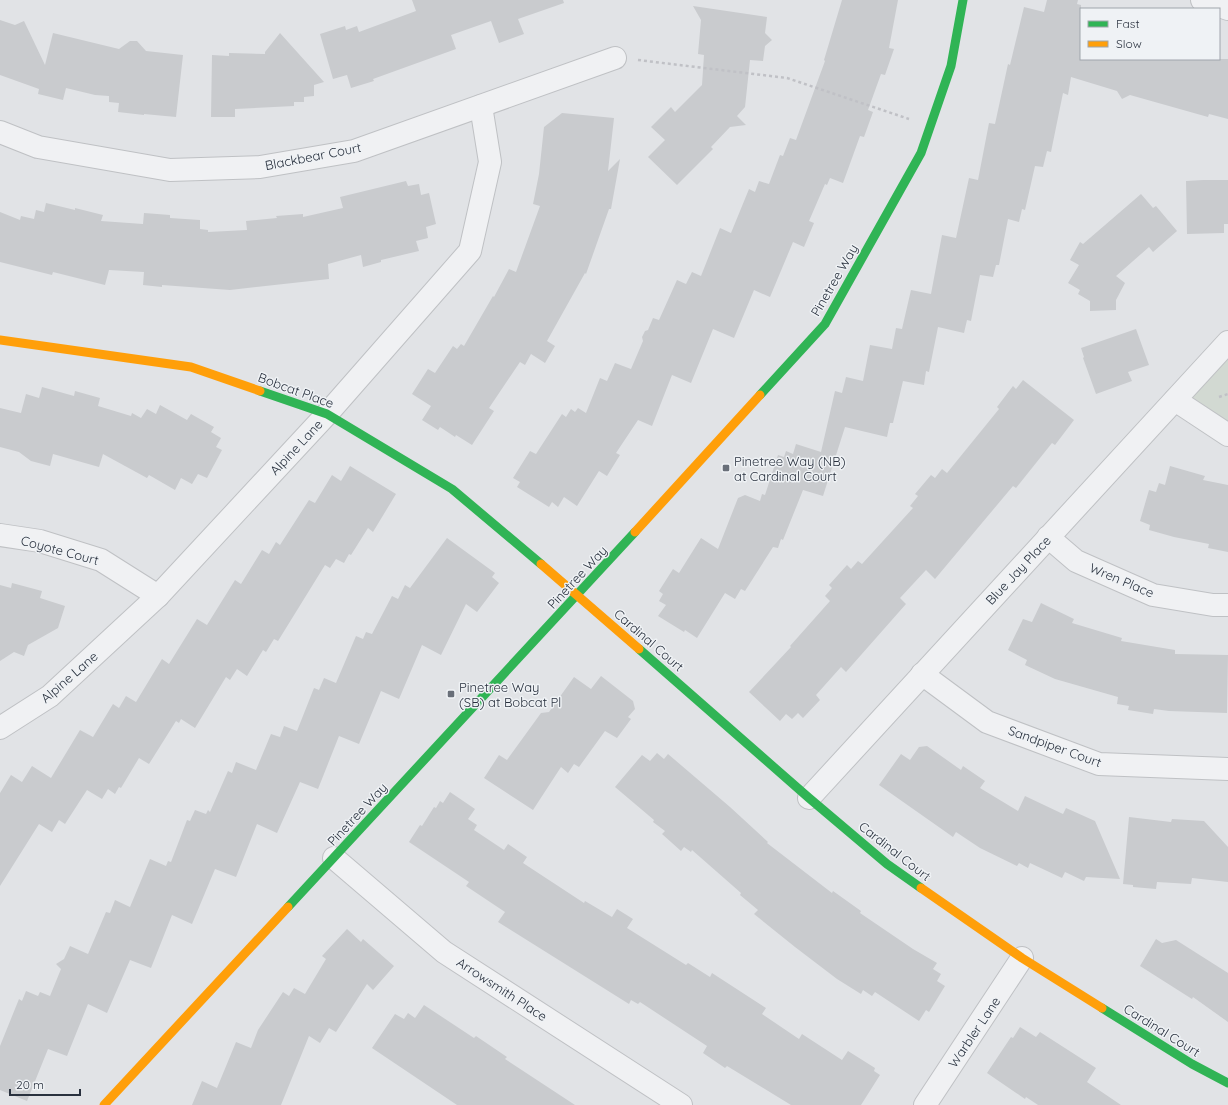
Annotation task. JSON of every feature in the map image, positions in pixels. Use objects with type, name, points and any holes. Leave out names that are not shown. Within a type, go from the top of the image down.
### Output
[{"type":"street","name":"Pinetree Way","points":[[104,1105],[578,595],[825,324],[921,153],[951,66],[963,0]]},
{"type":"street","points":[[1202,0],[1228,9]]},
{"type":"street","name":"Blackbear Court","points":[[0,132],[38,147],[170,170],[260,167],[354,151],[616,58]]},
{"type":"street","name":"Alpine Lane","points":[[0,728],[50,696],[158,596],[327,414],[470,251],[490,162],[481,106]]},
{"type":"street","name":"Bobcat Place","points":[[0,340],[191,367],[327,414],[452,489],[578,595]]},
{"type":"street","name":"Blue Jay Place","points":[[809,798],[1228,342]]},
{"type":"street","points":[[1175,400],[1228,435]]},
{"type":"street","name":"Coyote Court","points":[[0,535],[40,541],[101,560],[158,596]]},
{"type":"street","name":"Wren Place","points":[[1048,537],[1076,561],[1153,595],[1213,605],[1228,605]]},
{"type":"street","name":"Cardinal Court","points":[[578,595],[809,798],[887,864],[1022,958],[1192,1064],[1228,1083]]},
{"type":"street","name":"Sandpiper Court","points":[[922,674],[987,722],[1099,764],[1228,770]]},
{"type":"street","name":"Arrowsmith Place","points":[[334,858],[444,952],[681,1105]]},
{"type":"street","name":"Warbler Lane","points":[[925,1105],[1022,958]]},
{"type":"path","points":[[616,58],[787,78],[931,125]]},
{"type":"path","points":[[1219,397],[1228,394]]},
{"type":"shaded area","points":[[1228,342],[1228,435],[1175,400]]},
{"type":"building","points":[[412,0],[563,0],[564,3],[518,19],[524,34],[499,43],[491,21],[451,35],[456,49],[373,79],[374,81],[351,88],[347,75],[333,79],[320,34],[345,26],[346,30],[357,26],[359,32],[416,11]]},
{"type":"building","points":[[842,0],[898,0],[889,48],[894,49],[885,75],[881,74],[868,110],[873,112],[864,137],[860,136],[843,183],[830,178],[827,185],[825,184],[809,221],[814,223],[804,247],[793,242],[770,297],[754,290],[734,338],[713,329],[691,383],[672,375],[652,426],[638,420],[616,453],[620,455],[607,476],[599,471],[577,506],[564,497],[558,507],[552,502],[549,507],[517,487],[520,482],[513,478],[530,451],[536,454],[562,414],[566,417],[571,409],[575,412],[578,408],[586,413],[600,378],[607,381],[615,363],[631,369],[643,341],[642,337],[645,331],[648,330],[653,318],[659,320],[677,280],[686,284],[692,272],[701,276],[720,228],[731,233],[749,189],[755,192],[759,181],[769,184],[780,155],[783,156],[790,138],[796,140],[825,61],[824,60]]},
{"type":"building","points":[[1047,0],[1078,0],[1077,4],[1081,5],[1080,60],[1228,59],[1228,119],[1209,114],[1208,117],[1130,95],[1122,99],[1117,91],[1071,77],[1068,95],[1063,93],[1051,152],[1047,151],[1043,167],[1035,166],[1025,210],[1022,209],[1019,222],[1008,219],[999,265],[996,265],[993,277],[980,275],[971,321],[967,320],[964,333],[938,327],[929,372],[926,371],[924,385],[903,381],[893,423],[890,423],[887,437],[845,427],[823,496],[803,490],[783,540],[781,539],[778,548],[773,547],[745,591],[741,589],[735,599],[725,593],[697,638],[685,630],[684,632],[658,616],[666,605],[659,601],[663,594],[659,591],[673,569],[679,573],[701,538],[718,549],[738,498],[745,495],[760,501],[762,494],[765,495],[778,455],[784,457],[786,451],[793,454],[796,444],[821,452],[835,391],[842,393],[846,377],[863,381],[870,345],[892,349],[896,328],[902,329],[911,290],[931,294],[942,235],[956,238],[969,178],[978,180],[989,123],[995,124],[1008,64],[1010,65],[1024,7],[1044,12]]},
{"type":"building","points":[[693,6],[767,17],[765,33],[772,40],[765,46],[763,61],[750,60],[745,107],[737,116],[746,125],[730,127],[711,147],[713,149],[677,185],[648,157],[665,140],[651,127],[671,107],[675,112],[702,85],[704,55],[698,54],[701,20]]},
{"type":"building","points":[[0,20],[15,25],[24,21],[45,65],[53,33],[119,49],[130,41],[137,41],[146,51],[183,55],[176,117],[118,112],[119,103],[109,102],[109,96],[95,95],[66,88],[63,100],[38,94],[39,89],[0,75]]},
{"type":"building","points":[[280,33],[324,82],[314,85],[314,96],[304,97],[304,102],[294,102],[294,106],[235,109],[235,117],[211,117],[212,55],[229,56],[229,53],[265,54]]},
{"type":"building","points":[[562,113],[614,118],[608,171],[620,159],[611,209],[609,209],[586,274],[585,273],[547,341],[555,346],[545,363],[531,354],[525,365],[520,362],[489,408],[494,411],[472,445],[456,435],[455,437],[440,427],[438,430],[422,420],[431,406],[412,394],[428,369],[435,373],[453,346],[457,349],[461,344],[464,346],[509,269],[516,272],[540,206],[533,204],[539,174],[544,127]]},
{"type":"building","points":[[1228,180],[1228,224],[1224,224],[1224,233],[1187,234],[1186,181]]},
{"type":"building","points":[[406,181],[408,186],[419,184],[421,195],[429,193],[436,224],[426,227],[428,238],[416,241],[419,251],[381,260],[381,262],[363,267],[361,255],[328,264],[329,279],[230,290],[143,285],[144,272],[109,270],[105,285],[53,272],[52,275],[0,262],[0,212],[20,220],[21,216],[34,219],[36,210],[44,212],[46,203],[103,215],[101,221],[143,224],[144,213],[170,215],[170,218],[200,220],[200,229],[208,230],[208,232],[247,230],[246,221],[277,218],[276,216],[303,214],[303,217],[343,208],[340,197]]},
{"type":"building","points":[[1141,194],[1153,208],[1156,206],[1177,231],[1153,252],[1149,247],[1116,276],[1125,283],[1116,300],[1116,310],[1090,311],[1090,301],[1078,294],[1080,290],[1068,283],[1079,265],[1070,260],[1080,242],[1083,244]]},
{"type":"building","points":[[1136,329],[1149,365],[1128,372],[1132,381],[1096,394],[1081,348]]},
{"type":"building","points":[[1023,380],[1074,420],[1055,445],[1052,443],[1016,488],[1013,486],[935,579],[926,570],[900,598],[906,604],[846,672],[841,667],[816,695],[820,700],[803,718],[798,713],[792,719],[786,714],[780,721],[749,692],[791,647],[790,646],[830,601],[825,596],[832,588],[829,585],[847,565],[851,569],[858,561],[862,564],[913,508],[910,506],[918,496],[915,494],[931,475],[935,478],[942,469],[947,473],[999,409],[997,407],[1013,386],[1016,389]]},
{"type":"building","points":[[42,387],[74,396],[75,391],[100,398],[98,406],[131,416],[132,413],[141,418],[147,409],[156,414],[160,405],[187,420],[191,414],[214,427],[211,432],[221,438],[216,447],[222,450],[207,478],[198,474],[192,484],[181,478],[175,490],[149,475],[147,478],[103,454],[99,467],[53,454],[50,466],[31,461],[19,452],[0,447],[0,408],[21,413],[26,394],[39,398]]},
{"type":"building","points":[[350,466],[396,494],[373,532],[368,528],[351,555],[349,554],[344,563],[336,559],[330,568],[325,565],[278,641],[274,639],[266,652],[263,650],[247,676],[237,669],[230,680],[226,677],[195,728],[181,719],[179,723],[176,721],[149,764],[139,758],[121,788],[119,787],[115,794],[108,789],[102,799],[87,790],[65,824],[59,820],[52,832],[39,824],[0,886],[0,793],[11,775],[22,782],[32,766],[51,778],[80,730],[93,737],[113,704],[119,708],[126,696],[136,702],[162,659],[169,664],[197,619],[207,625],[235,580],[241,584],[262,550],[269,554],[276,542],[280,545],[309,500],[315,503],[332,475],[341,481]]},
{"type":"building","points":[[1170,466],[1205,476],[1203,480],[1228,485],[1228,552],[1208,548],[1209,544],[1149,530],[1150,525],[1140,521],[1149,490],[1156,492],[1159,483],[1165,485]]},
{"type":"building","points":[[447,538],[495,573],[492,577],[499,583],[477,612],[466,604],[441,655],[422,645],[399,699],[381,691],[359,744],[339,736],[318,789],[300,782],[277,833],[257,824],[236,877],[215,869],[192,924],[172,915],[151,968],[130,960],[107,1013],[88,1004],[67,1056],[48,1049],[27,1101],[0,1090],[0,1046],[19,999],[22,1001],[26,991],[38,996],[40,992],[50,996],[61,969],[56,964],[64,959],[70,946],[88,954],[106,912],[110,913],[115,900],[130,907],[150,859],[166,866],[168,861],[171,862],[187,820],[190,821],[195,810],[206,814],[208,810],[210,812],[228,771],[232,773],[236,762],[256,770],[271,734],[280,737],[284,726],[297,731],[314,688],[319,690],[324,678],[336,683],[356,636],[363,639],[366,632],[372,634],[392,596],[398,599],[405,585],[410,588]]},
{"type":"building","points":[[12,583],[42,591],[40,598],[65,606],[58,628],[28,645],[24,656],[14,652],[0,661],[0,585],[11,588]]},
{"type":"building","points":[[1041,603],[1074,619],[1072,623],[1122,638],[1121,641],[1175,650],[1175,654],[1228,655],[1227,713],[1154,709],[1153,714],[1128,710],[1129,706],[1117,704],[1118,697],[1055,679],[1025,665],[1027,660],[1008,650],[1023,619],[1032,622]]},
{"type":"building","points":[[601,676],[633,701],[635,709],[628,717],[631,719],[617,738],[605,731],[579,767],[574,764],[568,773],[561,767],[533,810],[484,778],[499,755],[507,760],[541,713],[549,712],[574,677],[591,689]]},
{"type":"building","points":[[927,746],[961,770],[963,766],[985,781],[980,788],[1018,811],[1025,796],[1063,814],[1066,808],[1095,821],[1120,879],[1086,877],[1084,881],[1065,872],[1062,878],[1030,863],[1028,868],[1019,863],[1017,866],[980,848],[956,832],[953,837],[879,785],[901,754],[910,760],[919,747]]},
{"type":"building","points":[[657,753],[664,759],[668,754],[730,807],[768,842],[767,843],[832,893],[833,891],[861,911],[860,913],[913,949],[937,963],[933,969],[941,974],[937,981],[945,986],[929,1012],[926,1010],[919,1021],[875,992],[872,996],[863,990],[861,994],[837,979],[754,914],[758,910],[692,850],[691,852],[684,847],[681,851],[662,834],[665,831],[653,822],[654,820],[615,787],[642,755],[650,761]]},
{"type":"building","points":[[450,792],[475,809],[468,819],[477,825],[474,830],[504,850],[508,844],[527,857],[523,863],[584,903],[585,901],[612,917],[617,909],[633,919],[627,928],[686,965],[688,963],[710,977],[712,973],[766,1008],[762,1014],[799,1039],[802,1034],[842,1060],[848,1051],[875,1068],[874,1071],[880,1075],[861,1105],[791,1105],[727,1066],[725,1068],[703,1053],[707,1046],[640,1002],[638,1004],[631,1000],[629,1004],[498,922],[505,912],[466,886],[469,882],[409,842],[420,825],[422,826],[434,807],[436,808],[440,801],[443,803]]},
{"type":"building","points":[[1129,817],[1171,822],[1172,819],[1204,821],[1228,847],[1228,882],[1192,878],[1191,884],[1157,882],[1156,889],[1133,887],[1133,885],[1123,884]]},
{"type":"building","points":[[347,929],[361,942],[363,939],[394,966],[373,990],[367,984],[336,1032],[329,1028],[320,1043],[309,1036],[281,1105],[192,1105],[202,1081],[217,1088],[236,1042],[251,1048],[258,1030],[283,992],[289,996],[294,988],[305,994],[326,959],[322,956]]},
{"type":"building","points":[[1156,939],[1162,943],[1176,940],[1228,973],[1228,1022],[1193,997],[1192,999],[1140,966]]},
{"type":"building","points":[[424,1005],[474,1038],[476,1036],[507,1057],[505,1059],[575,1105],[457,1105],[372,1048],[395,1014],[404,1019],[408,1013],[415,1018]]},
{"type":"building","points":[[1020,1027],[1036,1037],[1040,1032],[1096,1068],[1087,1082],[1121,1105],[1038,1105],[1026,1097],[1025,1099],[987,1073],[1011,1037],[1013,1038]]},
{"type":"traffic: fast","points":[[760,395],[825,324],[921,153],[951,66],[963,0]]},
{"type":"traffic: fast","points":[[260,391],[327,414],[452,489],[541,564]]},
{"type":"traffic: fast","points":[[288,907],[635,532]]},
{"type":"traffic: fast","points":[[639,649],[809,798],[887,864],[921,888]]},
{"type":"traffic: fast","points":[[1102,1008],[1192,1064],[1228,1083]]},
{"type":"traffic: slow","points":[[0,340],[191,367],[260,391]]},
{"type":"traffic: slow","points":[[635,532],[760,395]]},
{"type":"traffic: slow","points":[[541,564],[639,649]]},
{"type":"traffic: slow","points":[[921,888],[1022,958],[1102,1008]]},
{"type":"traffic: slow","points":[[104,1105],[288,907]]},
{"type":"place","name":"Pinetree Way (NB) at Cardinal Court","points":[[726,468]]},
{"type":"place","name":"Pinetree Way (SB) at Bobcat Pl","points":[[451,694]]}]
